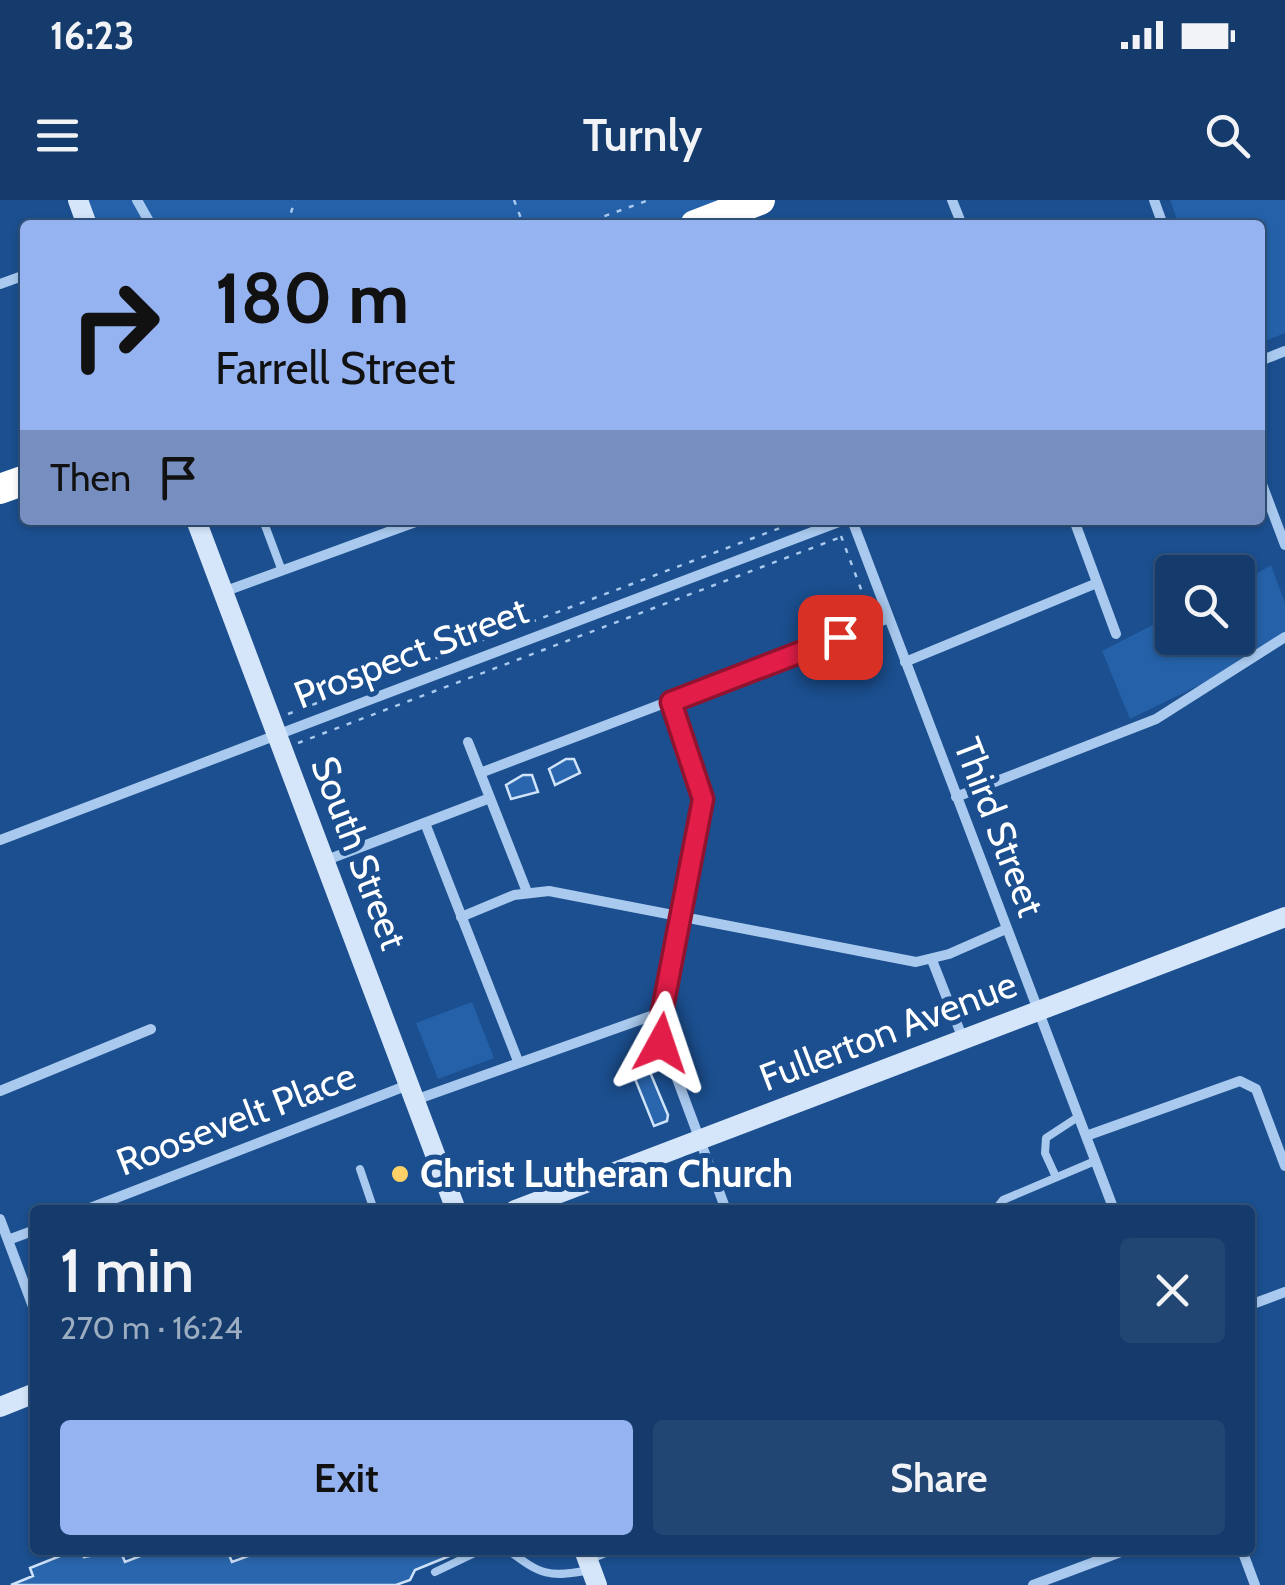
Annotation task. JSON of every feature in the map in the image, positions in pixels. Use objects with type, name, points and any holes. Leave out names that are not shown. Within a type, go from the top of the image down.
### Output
[{"type":"highway","points":[[709,220],[741,209]]},
{"type":"street","points":[[1265,492],[1285,545]]},
{"type":"street","name":"South Street","points":[[198,525],[287,740],[324,861],[454,1205]]},
{"type":"street","points":[[224,592],[408,525]]},
{"type":"street","name":"Prospect Street","points":[[0,840],[287,740],[830,525]]},
{"type":"street","name":"Third Street","points":[[854,525],[1112,1205]]},
{"type":"street","points":[[1076,525],[1116,634]]},
{"type":"street","points":[[905,662],[1098,584]]},
{"type":"street","points":[[480,773],[889,618]]},
{"type":"street","points":[[956,797],[1134,730],[1285,637]]},
{"type":"street","points":[[671,702],[703,787],[662,1012],[661,1043],[724,1205]]},
{"type":"street","points":[[468,742],[527,892]]},
{"type":"street","points":[[324,861],[490,798]]},
{"type":"street","points":[[425,823],[518,1062]]},
{"type":"street","points":[[461,917],[527,892],[549,891],[916,962],[932,960],[1006,929]]},
{"type":"street","name":"Fullerton Avenue","points":[[528,1205],[1285,917]]},
{"type":"street","points":[[932,960],[964,1040]]},
{"type":"street","name":"Roosevelt Place","points":[[99,1205],[412,1092],[518,1062],[662,1012]]},
{"type":"street","points":[[0,1090],[151,1030]]},
{"type":"street","points":[[1086,1136],[1240,1081],[1256,1088],[1285,1166]]},
{"type":"street","points":[[0,1218],[30,1299]]},
{"type":"street","points":[[8,1240],[30,1232]]},
{"type":"street","points":[[1255,1303],[1285,1292]]},
{"type":"street","points":[[0,1406],[30,1395]]},
{"type":"street","points":[[1033,1585],[1113,1555]]},
{"type":"street","points":[[1244,1555],[1255,1585]]},
{"type":"lane","points":[[265,525],[282,571]]},
{"type":"lane","points":[[1056,1177],[1046,1152],[1046,1138],[1078,1116]]},
{"type":"lane","points":[[999,1205],[1095,1161]]},
{"type":"lane","points":[[360,1169],[372,1205]]},
{"type":"lane","points":[[435,1572],[471,1555]]},
{"type":"lane","points":[[515,1555],[537,1571],[555,1577],[590,1566]]},
{"type":"path","points":[[594,220],[648,200]]},
{"type":"path","points":[[286,714],[788,525]]},
{"type":"path","points":[[840,525],[869,612]]},
{"type":"path","points":[[287,740],[841,536]]},
{"type":"shaded area","points":[[87,200],[718,202],[714,208],[683,220],[95,220]]},
{"type":"shaded area","points":[[1170,200],[1285,200],[1285,333],[1265,341],[1265,220],[1177,220]]},
{"type":"shaded area","points":[[1271,565],[1285,603],[1285,633],[1255,652],[1255,575]]},
{"type":"shaded area","points":[[1155,624],[1155,655],[1250,655],[1214,678],[1130,719],[1102,651]]},
{"type":"shaded area","points":[[472,1002],[494,1058],[438,1079],[416,1023]]},
{"type":"building","points":[[574,759],[580,773],[555,785],[549,769]]},
{"type":"building","points":[[523,775],[532,775],[538,792],[511,799],[506,785]]},
{"type":"building","points":[[642,1053],[668,1115],[667,1121],[654,1126],[627,1059]]},
{"type":"building","points":[[62,1555],[122,1555],[125,1562],[143,1555],[229,1555],[232,1562],[251,1555],[452,1555],[415,1570],[410,1580],[396,1585],[11,1585],[33,1576],[30,1568]]},
{"type":"place","name":"Christ Lutheran Church","points":[[400,1174]]},
{"type":"route","points":[[661,1043],[662,1012],[703,799],[703,787],[671,702],[840,637]]}]
